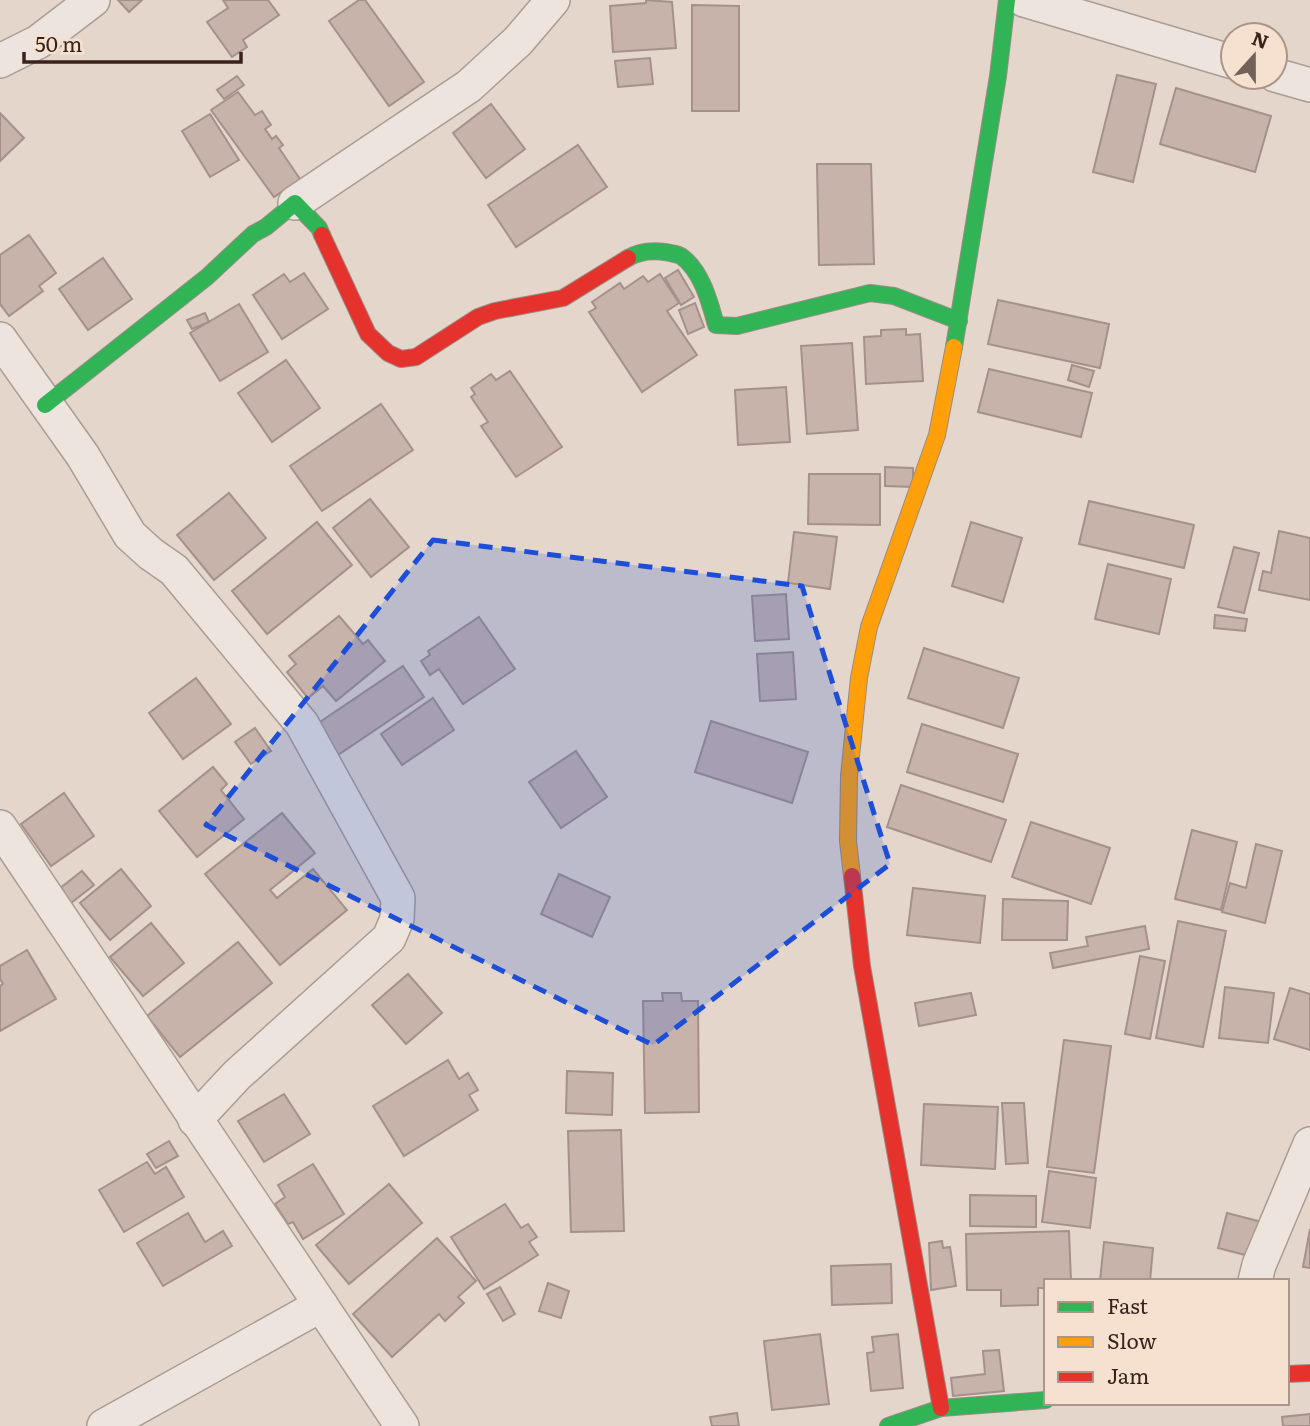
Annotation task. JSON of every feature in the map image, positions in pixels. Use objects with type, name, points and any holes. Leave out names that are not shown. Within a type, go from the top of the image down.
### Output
[{"type":"street","points":[[0,61],[38,42],[93,0]]},
{"type":"street","points":[[46,405],[207,277],[253,234],[469,86],[518,41],[553,0]]},
{"type":"street","points":[[941,1408],[862,966],[848,841],[849,802],[859,678],[869,627],[937,435],[959,321],[998,76],[1007,0]]},
{"type":"street","points":[[1024,0],[1219,58]]},
{"type":"street","points":[[1289,79],[1310,85]]},
{"type":"street","points":[[295,203],[319,228],[368,334],[377,345],[401,359],[416,357],[478,317],[495,311],[564,298],[639,252],[657,251],[680,255],[694,270],[710,302],[716,326],[737,326],[870,293],[894,296],[959,321]]},
{"type":"street","points":[[0,339],[83,456],[130,535],[150,554],[174,570],[302,724],[398,898],[397,919],[389,938],[237,1075],[195,1120]]},
{"type":"street","points":[[0,827],[402,1426]]},
{"type":"street","points":[[1256,1279],[1310,1144]]},
{"type":"street","points":[[104,1426],[321,1305]]},
{"type":"street","points":[[1289,1374],[1310,1373]]},
{"type":"street","points":[[888,1426],[941,1408],[975,1416],[1044,1401]]},
{"type":"highlighted area","points":[[433,540],[802,586],[890,864],[653,1045],[206,825]]},
{"type":"building","points":[[118,0],[142,0],[129,12]]},
{"type":"building","points":[[223,0],[268,0],[279,15],[243,40],[247,47],[232,57],[207,22],[228,8]]},
{"type":"building","points":[[359,0],[365,0],[424,82],[389,106],[329,21]]},
{"type":"building","points":[[646,0],[672,2],[676,48],[613,52],[610,6],[646,3]]},
{"type":"building","points":[[692,5],[739,6],[739,111],[692,111]]},
{"type":"building","points":[[650,58],[653,84],[618,87],[615,61]]},
{"type":"building","points":[[1117,75],[1156,84],[1133,182],[1093,172]]},
{"type":"building","points":[[237,76],[244,85],[224,99],[217,90]]},
{"type":"building","points":[[1176,88],[1271,116],[1255,172],[1160,144]]},
{"type":"building","points":[[238,92],[255,115],[262,111],[271,125],[265,129],[272,139],[276,136],[283,145],[279,148],[300,179],[274,197],[211,110]]},
{"type":"building","points":[[491,104],[525,149],[486,178],[453,133]]},
{"type":"building","points":[[0,113],[24,138],[0,161]]},
{"type":"building","points":[[210,114],[239,160],[210,177],[182,131]]},
{"type":"building","points":[[578,145],[607,187],[516,247],[488,205]]},
{"type":"building","points":[[817,164],[871,164],[874,264],[819,265]]},
{"type":"building","points":[[29,235],[56,273],[39,286],[43,291],[9,316],[0,304],[0,255]]},
{"type":"building","points":[[103,258],[132,299],[88,330],[59,289]]},
{"type":"building","points":[[678,270],[694,297],[681,305],[665,278]]},
{"type":"building","points":[[304,273],[328,309],[282,339],[253,295],[284,274],[290,282]]},
{"type":"building","points":[[660,274],[679,303],[667,311],[697,355],[642,392],[589,312],[596,308],[592,302],[620,283],[624,289],[643,276],[648,282]]},
{"type":"building","points":[[998,300],[1109,324],[1100,368],[988,344]]},
{"type":"building","points":[[695,303],[704,327],[688,334],[679,310]]},
{"type":"building","points":[[239,304],[268,352],[220,381],[190,333]]},
{"type":"building","points":[[205,313],[209,322],[192,329],[187,320]]},
{"type":"building","points":[[906,329],[906,335],[920,334],[923,381],[866,384],[864,337],[881,336],[881,330]]},
{"type":"building","points":[[852,343],[858,430],[807,434],[801,346]]},
{"type":"building","points":[[286,360],[320,408],[272,442],[238,393]]},
{"type":"building","points":[[1072,365],[1094,371],[1089,387],[1068,380]]},
{"type":"building","points":[[989,369],[1092,393],[1081,437],[978,412]]},
{"type":"building","points":[[510,371],[562,447],[516,477],[481,426],[488,422],[471,397],[475,394],[471,388],[491,374],[496,380]]},
{"type":"building","points":[[786,387],[790,442],[738,445],[735,390]]},
{"type":"building","points":[[381,404],[413,450],[322,511],[290,466]]},
{"type":"building","points":[[885,467],[913,468],[913,487],[885,486]]},
{"type":"building","points":[[809,474],[880,474],[880,525],[808,524]]},
{"type":"building","points":[[229,493],[266,538],[214,580],[177,535]]},
{"type":"building","points":[[370,499],[409,547],[371,577],[333,528]]},
{"type":"building","points":[[1089,501],[1194,525],[1184,568],[1079,544]]},
{"type":"building","points":[[317,522],[352,565],[267,634],[232,591]]},
{"type":"building","points":[[971,522],[1022,538],[1003,602],[952,586]]},
{"type":"building","points":[[1279,531],[1310,538],[1310,600],[1259,590],[1263,571],[1271,573]]},
{"type":"building","points":[[794,532],[837,537],[830,589],[788,583]]},
{"type":"building","points":[[1234,547],[1259,553],[1244,613],[1218,607]]},
{"type":"building","points":[[1108,564],[1171,579],[1159,634],[1095,619]]},
{"type":"building","points":[[786,594],[789,639],[755,641],[752,596]]},
{"type":"building","points":[[1215,615],[1247,619],[1245,631],[1214,628]]},
{"type":"building","points":[[339,616],[363,644],[368,640],[385,661],[336,701],[323,686],[308,698],[287,672],[296,664],[289,656]]},
{"type":"building","points":[[479,617],[515,669],[463,704],[439,669],[430,675],[421,661],[430,655],[428,651]]},
{"type":"building","points":[[924,648],[1019,678],[1003,728],[908,698]]},
{"type":"building","points":[[793,652],[796,699],[760,701],[757,654]]},
{"type":"building","points":[[403,666],[424,697],[332,759],[311,728]]},
{"type":"building","points":[[196,678],[231,724],[183,759],[149,713]]},
{"type":"building","points":[[433,698],[454,730],[402,765],[381,734]]},
{"type":"building","points":[[711,721],[808,752],[792,803],[695,772]]},
{"type":"building","points":[[922,724],[1018,754],[1003,802],[907,772]]},
{"type":"building","points":[[255,728],[271,751],[251,764],[235,742]]},
{"type":"building","points":[[576,751],[607,797],[561,828],[529,782]]},
{"type":"building","points":[[213,767],[227,784],[221,790],[244,819],[197,857],[159,811]]},
{"type":"building","points":[[901,785],[1006,820],[991,862],[887,827]]},
{"type":"building","points":[[64,793],[94,836],[51,866],[21,824]]},
{"type":"building","points":[[282,813],[315,853],[270,890],[277,898],[313,869],[347,910],[280,965],[205,874]]},
{"type":"building","points":[[1031,822],[1110,848],[1091,904],[1012,877]]},
{"type":"building","points":[[1192,830],[1237,842],[1221,910],[1175,899]]},
{"type":"building","points":[[1256,844],[1282,851],[1265,923],[1222,912],[1230,883],[1246,888]]},
{"type":"building","points":[[121,869],[151,906],[110,940],[80,903]]},
{"type":"building","points":[[82,871],[94,885],[71,903],[59,889]]},
{"type":"building","points":[[559,874],[610,897],[592,937],[541,914]]},
{"type":"building","points":[[913,888],[985,896],[980,943],[907,935]]},
{"type":"building","points":[[1003,899],[1068,901],[1067,940],[1002,940]]},
{"type":"building","points":[[1178,921],[1226,931],[1203,1047],[1156,1038]]},
{"type":"building","points":[[151,923],[184,963],[143,996],[110,957]]},
{"type":"building","points":[[1145,926],[1149,949],[1053,968],[1050,953],[1088,946],[1086,937]]},
{"type":"building","points":[[238,942],[272,983],[180,1057],[147,1016]]},
{"type":"building","points":[[27,950],[56,999],[0,1031],[0,986],[3,984],[0,979],[0,966]]},
{"type":"building","points":[[1140,956],[1165,961],[1150,1039],[1125,1034]]},
{"type":"building","points":[[408,974],[442,1013],[406,1044],[372,1005]]},
{"type":"building","points":[[1225,987],[1274,993],[1268,1043],[1219,1038]]},
{"type":"building","points":[[1290,988],[1310,994],[1310,1050],[1274,1039]]},
{"type":"building","points":[[662,993],[681,993],[682,1001],[698,1001],[699,1112],[645,1113],[643,1001],[663,1001]]},
{"type":"building","points":[[971,993],[976,1015],[919,1026],[915,1003]]},
{"type":"building","points":[[1064,1040],[1111,1046],[1094,1173],[1047,1167]]},
{"type":"building","points":[[448,1060],[459,1079],[468,1073],[478,1090],[469,1095],[478,1110],[404,1156],[373,1106]]},
{"type":"building","points":[[567,1071],[613,1073],[612,1115],[566,1113]]},
{"type":"building","points":[[284,1094],[310,1134],[264,1162],[238,1121]]},
{"type":"building","points":[[1002,1103],[1024,1103],[1028,1163],[1006,1164]]},
{"type":"building","points":[[924,1104],[998,1107],[995,1169],[921,1165]]},
{"type":"building","points":[[621,1130],[624,1231],[571,1232],[568,1131]]},
{"type":"building","points":[[169,1141],[178,1156],[156,1168],[147,1154]]},
{"type":"building","points":[[147,1162],[155,1174],[166,1167],[184,1197],[124,1232],[99,1190]]},
{"type":"building","points":[[313,1164],[344,1214],[303,1239],[293,1222],[288,1224],[275,1204],[285,1197],[278,1185]]},
{"type":"building","points":[[1049,1171],[1096,1178],[1090,1228],[1042,1222]]},
{"type":"building","points":[[389,1184],[422,1223],[349,1284],[316,1245]]},
{"type":"building","points":[[970,1195],[1036,1196],[1036,1227],[970,1226]]},
{"type":"building","points":[[505,1204],[521,1228],[528,1224],[537,1237],[529,1242],[538,1255],[484,1289],[451,1237]]},
{"type":"building","points":[[188,1213],[205,1242],[223,1231],[232,1246],[163,1286],[137,1243]]},
{"type":"building","points":[[1227,1213],[1262,1222],[1253,1257],[1218,1248]]},
{"type":"building","points":[[1310,1229],[1310,1268],[1303,1267]]},
{"type":"building","points":[[1069,1231],[1071,1279],[1044,1279],[1044,1288],[1038,1288],[1038,1305],[1001,1306],[1001,1290],[967,1290],[966,1234]]},
{"type":"building","points":[[437,1238],[476,1281],[458,1297],[464,1303],[445,1321],[439,1314],[392,1357],[353,1314]]},
{"type":"building","points":[[942,1241],[943,1248],[950,1247],[956,1286],[931,1290],[929,1243]]},
{"type":"building","points":[[1104,1242],[1153,1248],[1150,1279],[1100,1279]]},
{"type":"building","points":[[891,1264],[892,1303],[832,1305],[831,1266]]},
{"type":"building","points":[[548,1283],[569,1291],[561,1318],[539,1311]]},
{"type":"building","points":[[500,1287],[515,1314],[503,1321],[487,1294]]},
{"type":"building","points":[[820,1334],[829,1404],[772,1410],[764,1341]]},
{"type":"building","points":[[898,1334],[903,1388],[871,1391],[867,1353],[874,1352],[872,1337]]},
{"type":"building","points":[[999,1350],[1004,1391],[953,1396],[951,1378],[985,1374],[983,1351]]},
{"type":"building","points":[[737,1413],[739,1426],[712,1426],[710,1417]]},
{"type":"building","points":[[1310,1414],[1310,1426],[1283,1426],[1282,1417]]},
{"type":"traffic: fast","points":[[954,347],[998,76],[1007,0]]},
{"type":"traffic: fast","points":[[45,405],[207,277],[253,234],[295,203],[319,228],[322,235]]},
{"type":"traffic: fast","points":[[628,258],[650,251],[681,256],[700,279],[716,325],[737,326],[870,293],[894,296],[959,321]]},
{"type":"traffic: fast","points":[[888,1426],[941,1408],[1044,1400]]},
{"type":"traffic: slow","points":[[852,876],[848,841],[849,776],[859,678],[869,627],[937,435],[954,347]]},
{"type":"traffic: jam","points":[[322,235],[368,334],[388,353],[401,359],[416,357],[478,317],[495,311],[563,298],[628,258]]},
{"type":"traffic: jam","points":[[852,876],[862,966],[941,1408]]},
{"type":"traffic: jam","points":[[1289,1374],[1310,1373]]}]
